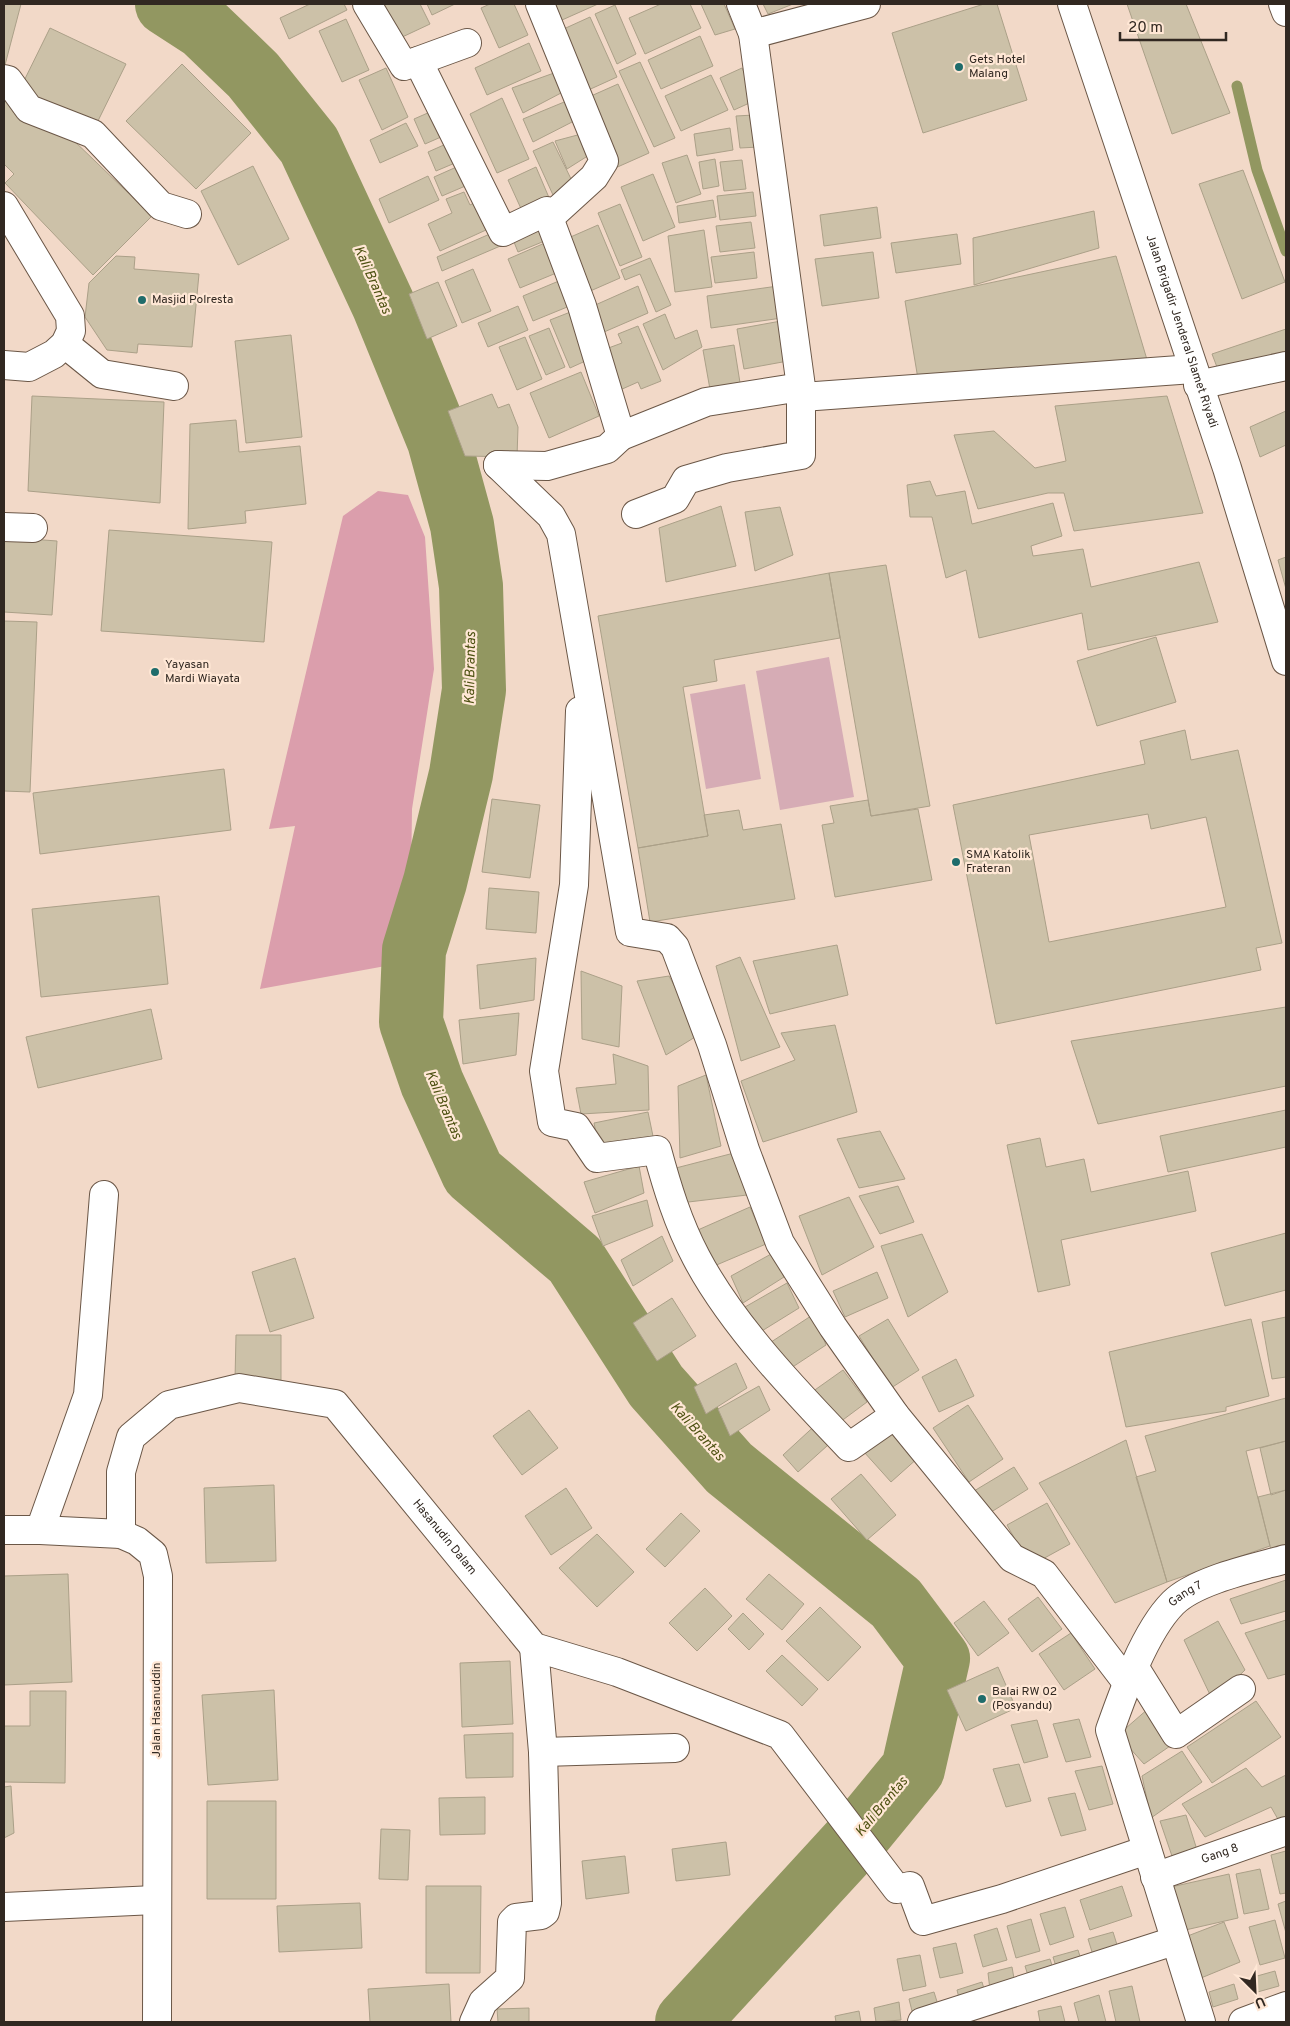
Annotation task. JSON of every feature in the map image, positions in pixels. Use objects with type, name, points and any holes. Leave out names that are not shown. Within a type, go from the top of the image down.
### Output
[{"type":"street","points":[[367,4],[404,66],[467,43]]},
{"type":"street","points":[[540,4],[604,161],[594,177],[549,218]]},
{"type":"street","points":[[636,514],[675,499],[686,480],[728,468],[802,456],[802,392],[753,34],[740,4]]},
{"type":"street","points":[[753,34],[866,4]]},
{"type":"street","name":"Jalan Brigadir Jenderal Slamet Riyadi","points":[[1072,4],[1227,468],[1286,661]]},
{"type":"street","points":[[1283,4],[1286,12]]},
{"type":"street","points":[[418,61],[503,232],[547,211],[582,306],[621,436]]},
{"type":"street","points":[[4,80],[8,80],[29,108],[93,134],[161,206],[187,214]]},
{"type":"street","points":[[4,206],[70,316],[71,331],[65,344],[54,354],[29,367],[4,365]]},
{"type":"street","points":[[65,344],[102,374],[174,386]]},
{"type":"street","points":[[1241,1689],[1176,1734],[1132,1676],[1044,1574],[1012,1558],[895,1415],[834,1327],[780,1243],[745,1150],[712,1045],[675,947],[667,938],[630,932],[561,534],[551,516],[498,465],[547,466],[607,449],[621,436],[706,402],[802,392],[1196,377],[1286,366]]},
{"type":"street","points":[[4,527],[33,528]]},
{"type":"street","points":[[583,654],[574,885],[544,1071],[552,1122],[576,1127],[597,1158],[657,1150],[671,1201],[696,1257],[714,1286],[736,1318],[801,1397],[849,1447],[895,1415]]},
{"type":"street","points":[[40,1530],[88,1395],[104,1196]]},
{"type":"street","name":"Hasanudin Dalam","points":[[121,1534],[120,1472],[132,1437],[169,1405],[239,1388],[335,1404],[534,1647]]},
{"type":"street","name":"Jalan Hasanuddin","points":[[4,1530],[121,1534],[137,1541],[153,1554],[157,1567],[156,2022]]},
{"type":"street","name":"Gang 7","points":[[1201,2022],[1174,1941],[1110,1730],[1151,1633],[1173,1602],[1207,1582],[1286,1559]]},
{"type":"street","points":[[474,2022],[483,2002],[510,1978],[512,1922],[516,1918],[541,1915],[545,1912],[547,1903],[543,1752],[534,1647],[617,1672],[780,1735],[897,1889],[910,1886],[923,1922],[1002,1899],[1147,1850]]},
{"type":"street","points":[[543,1752],[676,1748]]},
{"type":"street","name":"Gang 8","points":[[1155,1877],[1286,1831]]},
{"type":"street","points":[[4,1907],[155,1900]]},
{"type":"street","points":[[922,2022],[1174,1941]]},
{"type":"street","points":[[1242,2022],[1286,2006]]},
{"type":"shaded area","points":[[378,491],[408,495],[425,537],[434,669],[412,809],[411,880],[391,965],[260,989],[295,826],[269,829],[343,516]]},
{"type":"shaded area","points":[[829,657],[854,797],[780,810],[756,671]]},
{"type":"shaded area","points":[[745,684],[761,779],[706,789],[690,694]]},
{"type":"building","points":[[4,4],[21,4],[5,65],[4,65]]},
{"type":"building","points":[[310,4],[344,4],[347,10],[289,39],[280,18]]},
{"type":"building","points":[[381,4],[420,4],[430,24],[398,39]]},
{"type":"building","points":[[427,4],[455,4],[432,15]]},
{"type":"building","points":[[490,4],[514,4],[528,35],[499,48],[481,8]]},
{"type":"building","points":[[555,4],[598,4],[562,20]]},
{"type":"building","points":[[661,4],[690,4],[701,28],[645,54],[629,18]]},
{"type":"building","points":[[701,4],[724,4],[735,29],[715,35]]},
{"type":"building","points":[[763,4],[793,4],[768,14]]},
{"type":"building","name":"Gets Hotel Malang","points":[[984,4],[997,4],[1027,100],[923,133],[892,33]]},
{"type":"building","points":[[1127,4],[1186,4],[1230,113],[1172,134]]},
{"type":"building","points":[[615,5],[636,54],[617,64],[595,14]]},
{"type":"building","points":[[590,17],[617,77],[584,92],[557,32]]},
{"type":"building","points":[[346,19],[369,70],[342,82],[319,31]]},
{"type":"building","points":[[50,28],[126,64],[94,129],[18,93]]},
{"type":"building","points":[[700,36],[713,66],[661,89],[648,60]]},
{"type":"building","points":[[529,43],[541,71],[487,95],[475,68]]},
{"type":"building","points":[[640,62],[675,138],[654,147],[619,71]]},
{"type":"building","points":[[182,64],[251,133],[196,189],[126,121]]},
{"type":"building","points":[[386,68],[408,117],[382,130],[359,80]]},
{"type":"building","points":[[742,68],[756,100],[734,110],[720,78]]},
{"type":"building","points":[[554,73],[561,93],[523,113],[512,88]]},
{"type":"building","points":[[711,75],[728,110],[681,131],[665,96]]},
{"type":"building","points":[[618,84],[649,153],[613,169],[582,100]]},
{"type":"building","points":[[4,98],[19,120],[68,135],[152,216],[93,275],[5,183],[14,174],[4,164]]},
{"type":"building","points":[[502,98],[529,159],[497,173],[470,114]]},
{"type":"building","points":[[569,100],[576,120],[533,142],[523,119]]},
{"type":"building","points":[[430,112],[441,137],[425,144],[414,119]]},
{"type":"building","points":[[754,115],[759,147],[740,148],[736,116]]},
{"type":"building","points":[[406,123],[418,146],[380,163],[370,140]]},
{"type":"building","points":[[730,128],[733,150],[697,156],[694,134]]},
{"type":"building","points":[[585,133],[594,152],[567,169],[555,141]]},
{"type":"building","points":[[553,142],[574,185],[553,195],[533,151]]},
{"type":"building","points":[[446,144],[455,163],[436,171],[428,152]]},
{"type":"building","points":[[687,155],[701,194],[676,203],[662,163]]},
{"type":"building","points":[[715,159],[719,186],[703,189],[699,162]]},
{"type":"building","points":[[742,160],[746,189],[724,191],[720,162]]},
{"type":"building","points":[[461,165],[470,184],[442,196],[434,177]]},
{"type":"building","points":[[253,166],[289,239],[238,265],[201,191]]},
{"type":"building","points":[[536,167],[550,200],[523,213],[508,180]]},
{"type":"building","points":[[1243,170],[1285,282],[1242,299],[1199,184]]},
{"type":"building","points":[[653,174],[675,227],[643,241],[621,187]]},
{"type":"building","points":[[428,176],[439,200],[389,223],[379,199]]},
{"type":"building","points":[[464,192],[470,205],[474,203],[486,230],[440,251],[428,224],[452,213],[446,199]]},
{"type":"building","points":[[753,192],[756,216],[720,220],[717,196]]},
{"type":"building","points":[[713,200],[716,217],[679,223],[677,206]]},
{"type":"building","points":[[620,204],[642,257],[620,266],[598,213]]},
{"type":"building","points":[[877,207],[881,238],[824,246],[820,215]]},
{"type":"building","points":[[1094,211],[1099,248],[974,285],[973,238]]},
{"type":"building","points":[[539,220],[547,240],[518,252],[510,232]]},
{"type":"building","points":[[751,222],[755,248],[720,252],[716,226]]},
{"type":"building","points":[[598,225],[620,278],[588,292],[566,239]]},
{"type":"building","points":[[499,230],[505,244],[442,271],[437,257]]},
{"type":"building","points":[[704,230],[712,287],[675,292],[668,236]]},
{"type":"building","points":[[957,234],[961,264],[896,273],[891,243]]},
{"type":"building","points":[[554,239],[566,269],[520,288],[508,259]]},
{"type":"building","points":[[754,252],[757,278],[715,283],[711,257]]},
{"type":"building","points":[[873,252],[879,298],[822,306],[815,259]]},
{"type":"building","name":"Masjid Polresta","points":[[116,256],[135,257],[134,269],[199,274],[192,347],[138,344],[137,353],[107,350],[85,317],[89,283]]},
{"type":"building","points":[[1116,256],[1148,363],[919,385],[905,301]]},
{"type":"building","points":[[650,258],[671,305],[656,312],[640,274],[625,280],[621,270]]},
{"type":"building","points":[[473,269],[491,311],[462,323],[445,281]]},
{"type":"building","points":[[566,278],[577,303],[533,321],[523,296]]},
{"type":"building","points":[[438,282],[457,326],[427,339],[409,294]]},
{"type":"building","points":[[638,286],[648,313],[604,332],[593,306]]},
{"type":"building","points":[[778,286],[782,318],[711,328],[707,296]]},
{"type":"building","points":[[518,306],[528,330],[488,347],[478,323]]},
{"type":"building","points":[[573,311],[592,358],[570,368],[550,320]]},
{"type":"building","points":[[665,314],[675,339],[697,330],[702,347],[663,370],[643,324]]},
{"type":"building","points":[[781,321],[788,361],[744,369],[737,329]]},
{"type":"building","points":[[638,326],[661,381],[641,389],[638,382],[620,390],[603,350],[622,343],[618,334]]},
{"type":"building","points":[[549,328],[565,367],[546,375],[529,336]]},
{"type":"building","points":[[1286,329],[1286,359],[1220,375],[1212,354]]},
{"type":"building","points":[[291,335],[302,437],[246,443],[235,341]]},
{"type":"building","points":[[525,337],[542,379],[517,390],[499,347]]},
{"type":"building","points":[[734,345],[741,389],[711,395],[703,350]]},
{"type":"building","points":[[581,372],[599,416],[549,438],[530,393]]},
{"type":"building","points":[[492,394],[498,408],[509,404],[518,427],[517,457],[465,456],[448,411]]},
{"type":"building","points":[[32,396],[164,402],[160,503],[28,491]]},
{"type":"building","points":[[1167,396],[1203,513],[1074,531],[1064,493],[1048,493],[978,509],[954,435],[994,431],[1035,468],[1066,461],[1055,406]]},
{"type":"building","points":[[1286,411],[1286,445],[1260,457],[1250,427]]},
{"type":"building","points":[[236,420],[239,452],[300,446],[306,504],[245,511],[246,523],[188,529],[190,424]]},
{"type":"building","points":[[930,481],[936,496],[965,491],[972,524],[1053,503],[1062,536],[1031,546],[1033,556],[1083,549],[1091,587],[1199,562],[1218,622],[1088,650],[1082,613],[979,638],[966,570],[946,578],[932,517],[910,517],[907,485]]},
{"type":"building","points":[[721,506],[736,566],[666,582],[659,528]]},
{"type":"building","points":[[780,507],[793,555],[755,571],[745,512]]},
{"type":"building","points":[[109,530],[272,542],[264,642],[101,631]]},
{"type":"building","points":[[4,537],[57,541],[52,615],[4,612]]},
{"type":"building","points":[[1286,557],[1286,589],[1278,560]]},
{"type":"building","points":[[886,565],[930,806],[871,816],[829,573]]},
{"type":"building","points":[[829,573],[840,638],[714,660],[717,681],[683,687],[708,836],[638,848],[598,616]]},
{"type":"building","points":[[4,621],[37,622],[30,792],[4,791]]},
{"type":"building","points":[[1156,637],[1176,702],[1097,726],[1077,661]]},
{"type":"building","points":[[1185,730],[1191,760],[1238,750],[1282,943],[1256,948],[1261,970],[996,1024],[953,805],[1145,764],[1140,741]],"holes":[[[1148,814],[1151,829],[1206,817],[1226,907],[1049,942],[1029,835]]]},
{"type":"building","points":[[224,769],[231,830],[40,854],[33,793]]},
{"type":"building","points":[[492,799],[540,805],[530,878],[482,872]]},
{"type":"building","points":[[868,800],[871,816],[918,809],[932,880],[835,897],[822,825],[834,823],[830,806]]},
{"type":"building","points":[[739,810],[743,830],[781,824],[795,899],[650,922],[638,848],[708,836],[704,815]]},
{"type":"building","points":[[489,888],[539,892],[536,933],[486,929]]},
{"type":"building","points":[[159,896],[168,984],[41,997],[32,909]]},
{"type":"building","points":[[837,945],[848,995],[770,1014],[753,961]]},
{"type":"building","points":[[740,957],[780,1047],[741,1061],[716,966]]},
{"type":"building","points":[[536,958],[534,1000],[480,1009],[477,965]]},
{"type":"building","points":[[581,971],[622,986],[619,1047],[582,1039]]},
{"type":"building","points":[[669,976],[700,1034],[666,1055],[637,981]]},
{"type":"building","points":[[1286,1007],[1286,1086],[1098,1124],[1071,1041]]},
{"type":"building","points":[[151,1009],[162,1059],[38,1088],[26,1037]]},
{"type":"building","points":[[519,1013],[516,1055],[463,1064],[459,1020]]},
{"type":"building","points":[[835,1025],[857,1112],[763,1142],[741,1081],[795,1060],[781,1033]]},
{"type":"building","points":[[613,1054],[648,1066],[649,1110],[581,1114],[576,1088],[616,1084]]},
{"type":"building","points":[[706,1075],[721,1146],[680,1158],[678,1086]]},
{"type":"building","points":[[1286,1110],[1286,1147],[1168,1172],[1160,1136]]},
{"type":"building","points":[[648,1112],[654,1141],[600,1152],[594,1123]]},
{"type":"building","points":[[880,1131],[905,1179],[859,1188],[837,1139]]},
{"type":"building","points":[[1040,1138],[1046,1167],[1084,1159],[1091,1192],[1188,1171],[1196,1211],[1061,1240],[1070,1285],[1038,1292],[1007,1145]]},
{"type":"building","points":[[734,1153],[747,1195],[680,1203],[672,1169]]},
{"type":"building","points":[[639,1166],[644,1193],[595,1213],[584,1182]]},
{"type":"building","points":[[898,1186],[914,1222],[880,1234],[859,1196]]},
{"type":"building","points":[[849,1197],[874,1247],[822,1275],[799,1216]]},
{"type":"building","points":[[647,1200],[653,1226],[603,1246],[592,1216]]},
{"type":"building","points":[[750,1207],[766,1244],[707,1269],[691,1233]]},
{"type":"building","points":[[1286,1233],[1286,1290],[1225,1306],[1211,1253]]},
{"type":"building","points":[[922,1234],[948,1292],[908,1317],[881,1246]]},
{"type":"building","points":[[662,1236],[673,1261],[633,1286],[621,1260]]},
{"type":"building","points":[[773,1253],[784,1277],[743,1303],[731,1276]]},
{"type":"building","points":[[295,1258],[314,1318],[270,1332],[252,1272]]},
{"type":"building","points":[[877,1272],[888,1298],[845,1317],[833,1291]]},
{"type":"building","points":[[787,1283],[799,1308],[757,1334],[745,1307]]},
{"type":"building","points":[[672,1298],[696,1336],[657,1361],[633,1323]]},
{"type":"building","points":[[814,1314],[826,1345],[788,1370],[765,1346]]},
{"type":"building","points":[[1286,1317],[1286,1377],[1272,1379],[1262,1322]]},
{"type":"building","points":[[888,1319],[919,1370],[891,1388],[859,1336]]},
{"type":"building","points":[[1251,1319],[1269,1396],[1226,1407],[1226,1411],[1126,1427],[1109,1352]]},
{"type":"building","points":[[236,1335],[281,1335],[281,1380],[235,1380]]},
{"type":"building","points":[[956,1359],[974,1396],[939,1412],[922,1377]]},
{"type":"building","points":[[736,1363],[747,1388],[706,1414],[694,1387]]},
{"type":"building","points":[[843,1370],[867,1402],[836,1425],[812,1392]]},
{"type":"building","points":[[759,1386],[770,1410],[730,1436],[718,1409]]},
{"type":"building","points":[[1286,1398],[1286,1441],[1246,1451],[1270,1546],[1167,1582],[1136,1477],[1156,1471],[1145,1436]]},
{"type":"building","points":[[968,1405],[1003,1459],[969,1482],[933,1428]]},
{"type":"building","points":[[529,1410],[558,1448],[522,1475],[493,1436]]},
{"type":"building","points":[[821,1420],[837,1437],[798,1472],[783,1455]]},
{"type":"building","points":[[893,1427],[919,1457],[891,1482],[864,1452]]},
{"type":"building","points":[[1126,1440],[1167,1582],[1115,1603],[1039,1483]]},
{"type":"building","points":[[1286,1441],[1286,1490],[1271,1495],[1260,1448]]},
{"type":"building","points":[[1014,1467],[1028,1489],[988,1514],[974,1491]]},
{"type":"building","points":[[861,1474],[896,1515],[867,1540],[831,1499]]},
{"type":"building","points":[[274,1485],[276,1561],[206,1563],[204,1488]]},
{"type":"building","points":[[566,1488],[592,1528],[551,1555],[525,1516]]},
{"type":"building","points":[[1286,1490],[1286,1546],[1271,1550],[1258,1497]]},
{"type":"building","points":[[1047,1503],[1070,1544],[1030,1566],[1007,1525]]},
{"type":"building","points":[[681,1513],[700,1531],[665,1567],[646,1549]]},
{"type":"building","points":[[597,1534],[634,1572],[597,1607],[559,1568]]},
{"type":"building","points":[[68,1574],[72,1682],[4,1685],[4,1576]]},
{"type":"building","points":[[769,1574],[804,1604],[782,1630],[746,1599]]},
{"type":"building","points":[[1286,1580],[1286,1611],[1241,1624],[1230,1599]]},
{"type":"building","points":[[705,1588],[732,1616],[697,1651],[669,1623]]},
{"type":"building","points":[[1038,1597],[1062,1629],[1032,1652],[1008,1619]]},
{"type":"building","points":[[984,1601],[1009,1633],[978,1656],[954,1623]]},
{"type":"building","points":[[820,1607],[861,1647],[828,1681],[786,1641]]},
{"type":"building","points":[[743,1613],[764,1634],[749,1650],[728,1629]]},
{"type":"building","points":[[1286,1620],[1286,1674],[1268,1679],[1245,1633]]},
{"type":"building","points":[[1218,1621],[1245,1670],[1213,1701],[1184,1640]]},
{"type":"building","points":[[1071,1633],[1095,1669],[1064,1690],[1039,1654]]},
{"type":"building","points":[[782,1655],[818,1689],[802,1706],[766,1671]]},
{"type":"building","points":[[510,1661],[513,1724],[462,1727],[460,1663]]},
{"type":"building","name":"Balai RW 02 (Posyandu)","points":[[998,1667],[1016,1708],[966,1731],[947,1690]]},
{"type":"building","points":[[274,1690],[278,1780],[208,1785],[202,1695]]},
{"type":"building","points":[[30,1691],[66,1691],[65,1783],[4,1782],[4,1726],[30,1726]]},
{"type":"building","points":[[1256,1701],[1281,1737],[1212,1783],[1187,1747]]},
{"type":"building","points":[[1149,1708],[1173,1744],[1144,1764],[1118,1735]]},
{"type":"building","points":[[1079,1719],[1091,1757],[1066,1762],[1053,1724]]},
{"type":"building","points":[[1037,1720],[1048,1757],[1024,1763],[1011,1725]]},
{"type":"building","points":[[513,1733],[513,1777],[466,1778],[464,1735]]},
{"type":"building","points":[[1182,1751],[1202,1782],[1151,1818],[1142,1776]]},
{"type":"building","points":[[1019,1764],[1031,1801],[1006,1807],[993,1769]]},
{"type":"building","points":[[1102,1766],[1113,1804],[1089,1810],[1075,1771]]},
{"type":"building","points":[[1246,1768],[1262,1787],[1286,1775],[1286,1818],[1279,1821],[1271,1807],[1205,1837],[1182,1804]]},
{"type":"building","points":[[11,1786],[14,1833],[4,1838],[4,1787]]},
{"type":"building","points":[[1075,1793],[1086,1830],[1061,1836],[1048,1798]]},
{"type":"building","points":[[485,1797],[485,1834],[440,1835],[439,1798]]},
{"type":"building","points":[[207,1801],[276,1801],[276,1899],[207,1899]]},
{"type":"building","points":[[1186,1815],[1198,1853],[1173,1859],[1160,1821]]},
{"type":"building","points":[[381,1829],[410,1830],[408,1880],[379,1879]]},
{"type":"building","points":[[726,1842],[730,1875],[676,1881],[672,1849]]},
{"type":"building","points":[[1286,1851],[1286,1893],[1280,1894],[1271,1855]]},
{"type":"building","points":[[625,1856],[629,1893],[586,1899],[582,1861]]},
{"type":"building","points":[[1260,1869],[1269,1909],[1244,1914],[1236,1874]]},
{"type":"building","points":[[1229,1874],[1238,1918],[1181,1931],[1171,1887]]},
{"type":"building","points":[[426,1886],[481,1886],[480,1973],[426,1973]]},
{"type":"building","points":[[1122,1886],[1132,1916],[1090,1930],[1080,1900]]},
{"type":"building","points":[[1286,1901],[1286,1933],[1278,1904]]},
{"type":"building","points":[[360,1903],[362,1948],[279,1952],[277,1906]]},
{"type":"building","points":[[1065,1907],[1074,1937],[1050,1945],[1040,1914]]},
{"type":"building","points":[[1031,1919],[1040,1951],[1016,1958],[1007,1926]]},
{"type":"building","points":[[1275,1920],[1285,1958],[1260,1965],[1249,1927]]},
{"type":"building","points":[[1224,1922],[1240,1962],[1201,1978],[1185,1937]]},
{"type":"building","points":[[997,1928],[1007,1960],[983,1967],[974,1935]]},
{"type":"building","points":[[1113,1932],[1118,1948],[1093,1955],[1088,1939]]},
{"type":"building","points":[[956,1943],[963,1973],[940,1978],[933,1948]]},
{"type":"building","points":[[1078,1950],[1083,1966],[1058,1973],[1053,1957]]},
{"type":"building","points":[[920,1955],[926,1986],[903,1991],[897,1959]]},
{"type":"building","points":[[1050,1959],[1055,1975],[1030,1982],[1025,1966]]},
{"type":"building","points":[[1012,1967],[1015,1984],[990,1990],[988,1973]]},
{"type":"building","points":[[1275,1971],[1279,1986],[1254,1993],[1250,1978]]},
{"type":"building","points":[[982,1982],[987,1999],[961,2006],[957,1990]]},
{"type":"building","points":[[449,1984],[451,2022],[370,2022],[368,1989]]},
{"type":"building","points":[[1234,1984],[1238,1999],[1213,2007],[1209,1992]]},
{"type":"building","points":[[1132,1986],[1140,2022],[1116,2022],[1109,1991]]},
{"type":"building","points":[[934,1992],[939,2008],[913,2015],[909,1999]]},
{"type":"building","points":[[1099,1995],[1106,2022],[1079,2022],[1074,2003]]},
{"type":"building","points":[[899,2002],[901,2020],[876,2022],[874,2008]]},
{"type":"building","points":[[1061,2006],[1065,2022],[1040,2022],[1038,2011]]},
{"type":"building","points":[[529,2008],[529,2022],[498,2022],[497,2009]]},
{"type":"building","points":[[859,2011],[861,2022],[836,2022],[835,2016]]},
{"type":"waterway","name":"Kali Brantas","points":[[167,4],[204,28],[253,75],[309,145],[383,304],[439,441],[462,525],[471,586],[474,690],[461,774],[435,882],[414,950],[411,1022],[432,1083],[473,1173],[575,1260],[656,1386],[729,1468],[896,1603],[938,1659],[913,1769],[858,1836],[687,2022]]},
{"type":"waterway","points":[[1237,86],[1257,170],[1286,251]]},
{"type":"place","name":"Gets Hotel Malang","points":[[959,67]]},
{"type":"place","name":"Masjid Polresta","points":[[142,300]]},
{"type":"place","name":"Yayasan Mardi Wiayata","points":[[155,672]]},
{"type":"place","name":"SMA Katolik Frateran","points":[[956,862]]},
{"type":"place","name":"Balai RW 02 (Posyandu)","points":[[982,1699]]}]
